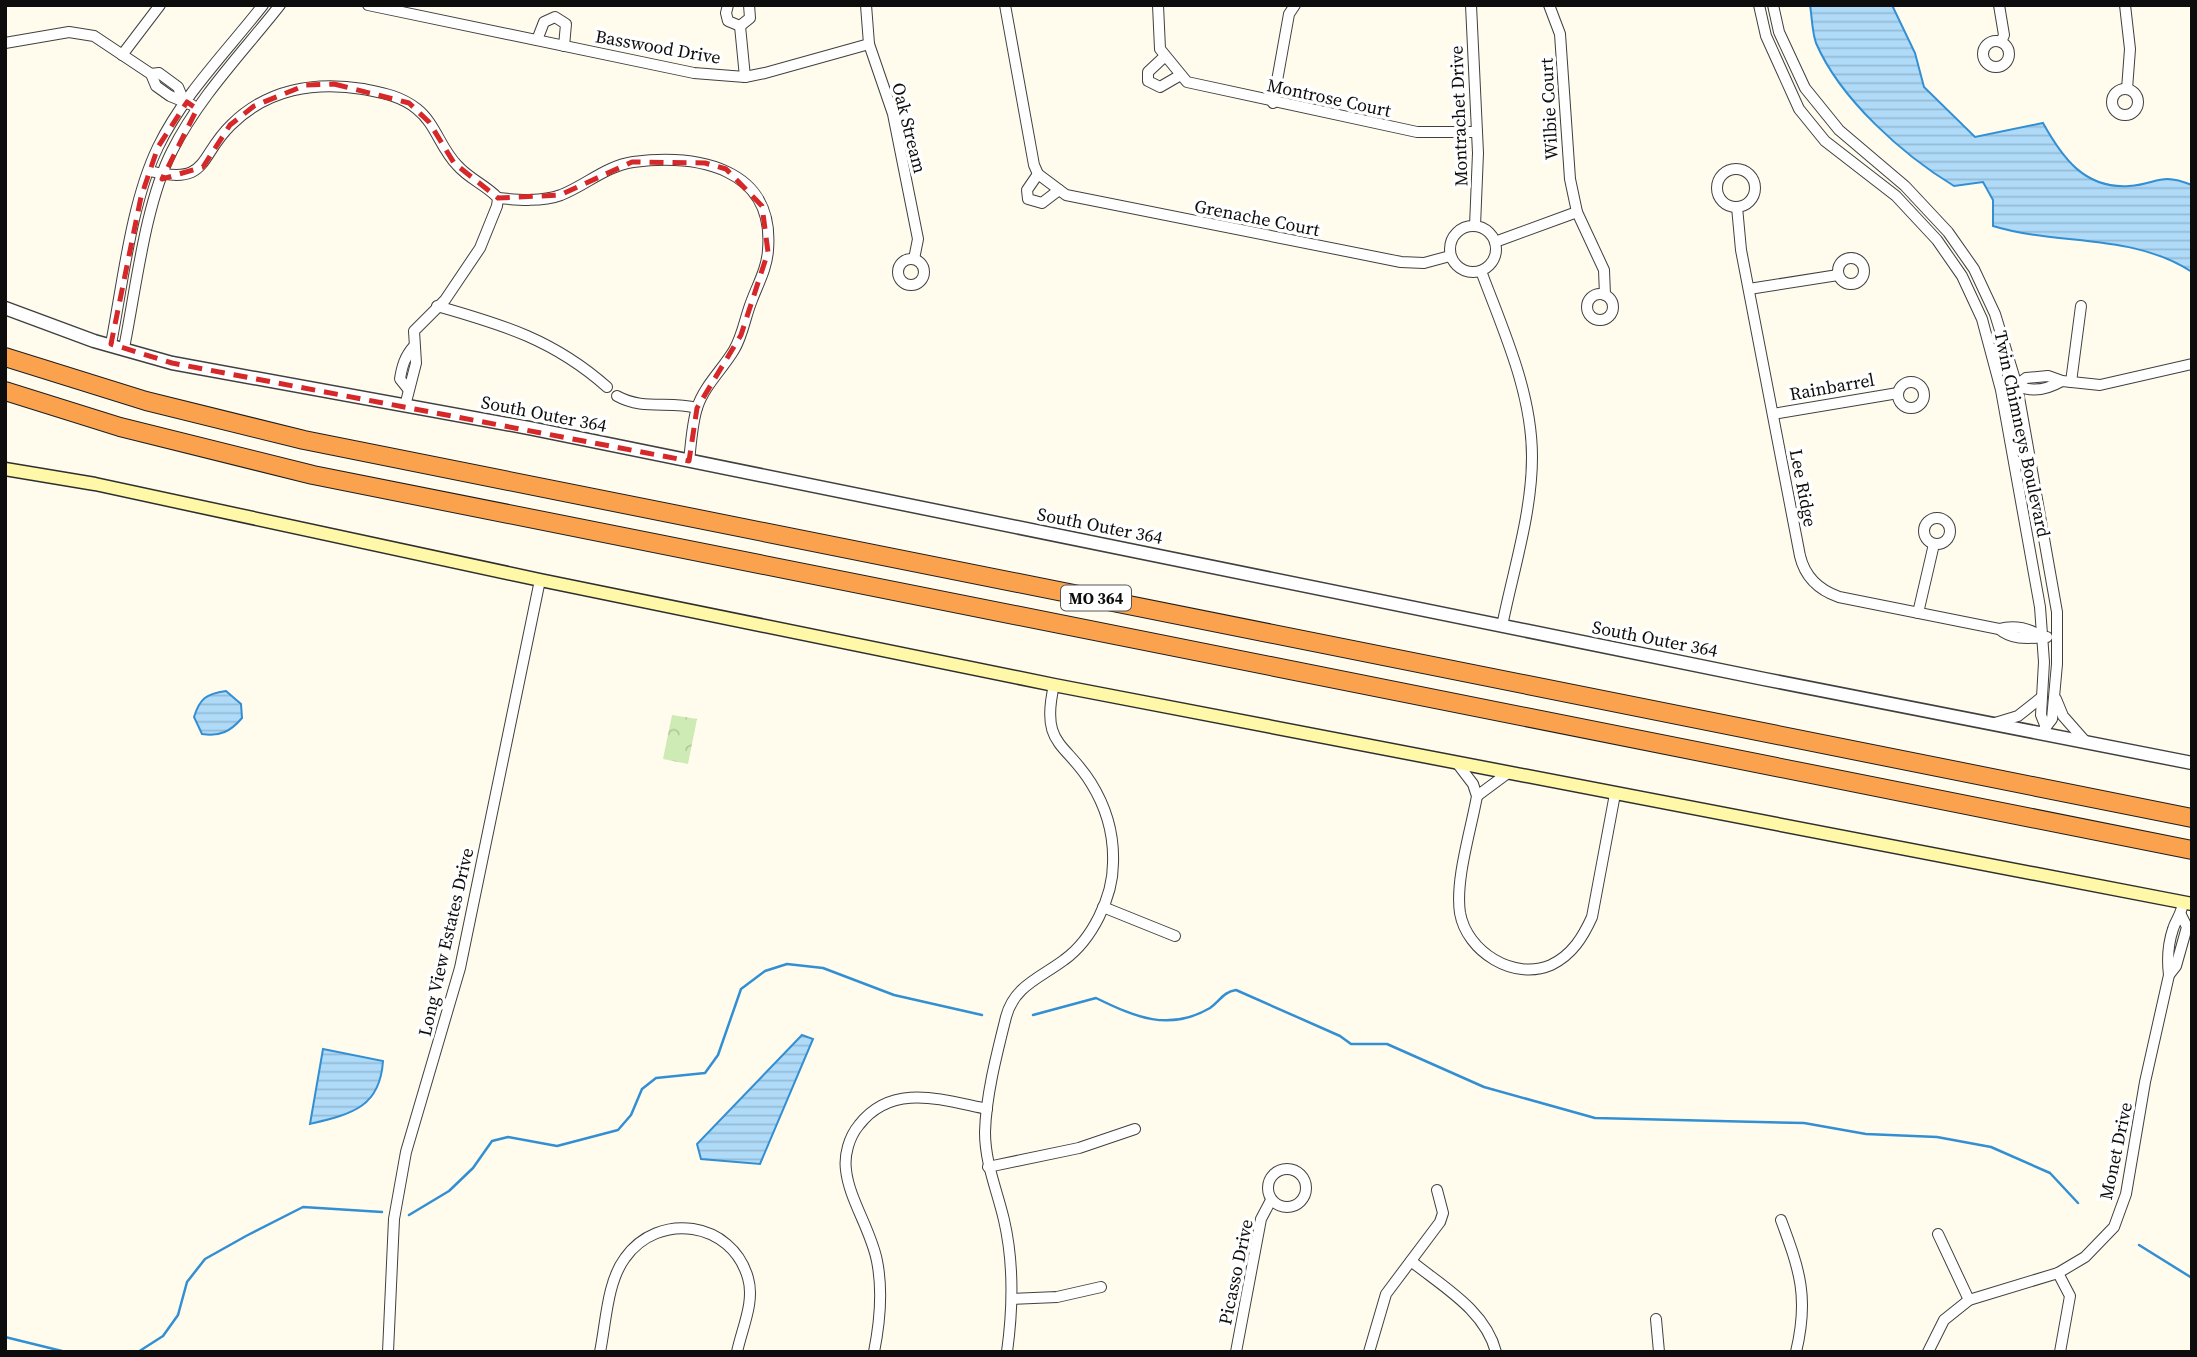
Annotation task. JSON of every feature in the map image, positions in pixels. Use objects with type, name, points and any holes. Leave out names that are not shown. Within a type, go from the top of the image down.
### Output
[{"type":"highway","name":"MO 364","points":[[5,358],[146,401],[304,440],[2192,818]]},
{"type":"highway","name":"MO 364","points":[[5,391],[174,442],[326,478],[2192,850]]},
{"type":"main road","points":[[5,468],[95,484],[540,580],[1054,685],[2185,907]]},
{"type":"street","points":[[122,55],[160,5]]},
{"type":"street","points":[[111,344],[141,197],[158,147],[185,101],[263,5]]},
{"type":"street","points":[[124,348],[155,201],[171,153],[197,109],[280,5]]},
{"type":"street","name":"Basswood Drive","points":[[368,5],[694,73],[745,77],[869,44]]},
{"type":"street","points":[[728,5],[728,21],[740,26]]},
{"type":"street","points":[[740,26],[750,18],[748,5]]},
{"type":"street","name":"Oak Stream","points":[[866,5],[869,44],[899,141],[918,239],[914,259]]},
{"type":"street","points":[[1005,5],[1034,165],[1038,174],[1027,190],[1028,199],[1042,203],[1059,190]]},
{"type":"street","points":[[1158,5],[1158,44],[1164,57],[1179,76],[1160,87],[1148,81],[1148,72],[1164,57]]},
{"type":"street","points":[[1273,103],[1289,13],[1295,5]]},
{"type":"street","name":"Montrachet Drive","points":[[1471,5],[1477,132],[1475,226]]},
{"type":"street","name":"Wilbie Court","points":[[1549,5],[1560,34],[1565,146],[1577,212],[1604,270],[1605,295]]},
{"type":"street","name":"Twin Chimneys Boulevard","points":[[1759,5],[1766,36],[1799,109],[1836,150],[1896,196],[1937,240],[1962,276],[1982,319],[2001,390],[2043,637],[2041,715],[2044,729]]},
{"type":"street","name":"Twin Chimneys Boulevard","points":[[1773,5],[1779,32],[1805,88],[1839,130],[1905,186],[1948,232],[1974,270],[1995,314],[2018,386],[2057,612],[2052,719],[2044,729]]},
{"type":"street","points":[[1999,5],[2004,35],[2001,42]]},
{"type":"street","points":[[2125,5],[2130,49],[2127,89]]},
{"type":"street","points":[[537,40],[544,22],[555,17],[566,24],[564,46]]},
{"type":"street","points":[[740,26],[745,77]]},
{"type":"street","points":[[5,43],[69,32],[94,36],[151,74],[159,73],[178,87],[185,101],[197,109]]},
{"type":"street","name":"Montrose Court","points":[[1179,76],[1199,86],[1417,132],[1477,132]]},
{"type":"street","points":[[150,171],[164,175],[188,175],[202,167],[230,125],[254,107],[306,85],[334,84],[396,96],[409,103],[429,122],[454,163],[498,198],[538,199],[560,195],[611,167],[632,162],[671,160],[705,163],[726,169],[748,186],[766,216],[768,252],[741,335],[697,408],[689,461]]},
{"type":"street","name":"Grenache Court","points":[[1038,174],[1074,198],[1401,262],[1424,263],[1450,256]]},
{"type":"street","points":[[405,406],[408,388],[400,379],[402,368],[414,346],[414,331],[437,306],[480,248],[492,223],[498,198]]},
{"type":"street","name":"Lee Ridge","points":[[1737,207],[1737,228],[1800,556],[1807,574],[1819,587],[1839,597],[1999,629],[2008,626],[2032,630],[2043,637],[2057,638]]},
{"type":"street","points":[[1495,242],[1577,212]]},
{"type":"street","points":[[1475,226],[1488,232],[1495,242],[1493,260],[1481,271],[1462,270],[1450,256],[1450,244],[1456,233],[1466,227],[1475,226]]},
{"type":"street","points":[[1481,271],[1521,380],[1531,436],[1529,495],[1502,626]]},
{"type":"street","points":[[1749,289],[1838,275]]},
{"type":"street","points":[[437,306],[504,325],[537,338],[583,366],[607,387]]},
{"type":"street","points":[[2067,382],[2081,306]]},
{"type":"street","name":"South Outer 364","points":[[5,308],[94,341],[172,363],[689,461],[1995,723],[2044,729],[2085,741],[2192,763]]},
{"type":"street","points":[[2001,390],[2018,386],[2028,391],[2067,382],[2100,385],[2192,364]]},
{"type":"street","name":"Rainbarrel","points":[[1773,414],[1898,393]]},
{"type":"street","points":[[617,396],[631,404],[647,407],[681,404],[697,408]]},
{"type":"street","points":[[1918,613],[1934,544]]},
{"type":"street","name":"Long View Estates Drive","points":[[388,1352],[394,1219],[406,1152],[460,968],[540,580]]},
{"type":"street","points":[[1007,1352],[1012,1299],[1004,1219],[988,1167],[985,1132],[987,1109],[1010,1004],[1025,985],[1067,958],[1081,944],[1103,907],[1114,866],[1109,821],[1090,781],[1053,735],[1050,701],[1054,685]]},
{"type":"street","points":[[1995,723],[2018,716],[2042,696]]},
{"type":"street","points":[[2054,696],[2063,716],[2085,741]]},
{"type":"street","points":[[1457,763],[1473,784],[1477,796],[1459,892],[1460,914],[1476,946],[1507,966],[1528,969],[1550,965],[1569,953],[1584,935],[1592,917],[1615,794]]},
{"type":"street","points":[[1477,796],[1508,773]]},
{"type":"street","points":[[1103,907],[1175,936]]},
{"type":"street","name":"Monet Drive","points":[[1928,1352],[1944,1320],[1969,1300],[2058,1273],[2093,1251],[2113,1227],[2126,1194],[2145,1082],[2169,975],[2176,967],[2187,927],[2185,907]]},
{"type":"street","points":[[874,1352],[880,1289],[871,1235],[851,1191],[846,1170],[853,1132],[866,1115],[901,1097],[922,1096],[987,1109]]},
{"type":"street","points":[[988,1167],[1079,1149],[1135,1129]]},
{"type":"street","name":"Picasso Drive","points":[[1236,1352],[1261,1219],[1271,1200],[1267,1187],[1276,1172],[1294,1170],[1303,1178],[1304,1196],[1295,1206],[1282,1207],[1271,1200]]},
{"type":"street","points":[[1369,1352],[1386,1294],[1440,1222],[1443,1213],[1437,1190]]},
{"type":"street","points":[[1781,1220],[1801,1274],[1803,1290],[1804,1309],[1796,1352]]},
{"type":"street","points":[[600,1352],[614,1283],[623,1260],[640,1240],[666,1229],[692,1228],[717,1236],[735,1254],[748,1277],[750,1300],[737,1352]]},
{"type":"street","points":[[1938,1234],[1969,1300]]},
{"type":"street","points":[[1411,1261],[1471,1310],[1485,1326],[1496,1352]]},
{"type":"street","points":[[2058,1273],[2070,1296],[2060,1352]]},
{"type":"street","points":[[1012,1299],[1057,1297],[1101,1287]]},
{"type":"street","points":[[1656,1319],[1659,1352]]},
{"type":"highlighted area","points":[[334,84],[409,103],[429,122],[454,163],[498,198],[560,195],[632,162],[705,163],[726,169],[762,206],[768,252],[741,335],[697,408],[689,461],[172,363],[111,344],[141,197],[158,147],[187,102],[197,109],[162,179],[203,167],[230,125],[254,106],[306,85]]},
{"type":"green space","points":[[672,715],[697,719],[688,764],[663,759]]},
{"type":"water","points":[[1810,5],[1892,5],[1915,53],[1924,87],[1975,137],[2043,123],[2067,159],[2087,176],[2099,182],[2113,186],[2129,186],[2172,179],[2192,185],[2192,272],[2145,251],[1993,226],[1993,200],[1983,182],[1954,186],[1894,142],[1857,105],[1827,64],[1816,43]]},
{"type":"water","points":[[226,691],[241,704],[242,718],[225,732],[202,734],[194,717],[201,701]]},
{"type":"water","points":[[802,1035],[813,1039],[760,1164],[701,1159],[697,1144]]},
{"type":"water","points":[[323,1049],[383,1061],[381,1077],[376,1089],[361,1106],[338,1117],[310,1124]]},
{"type":"waterway","points":[[409,1215],[449,1191],[473,1168],[492,1141],[508,1137],[557,1146],[618,1130],[631,1115],[642,1089],[656,1078],[705,1073],[718,1055],[741,989],[765,971],[787,964],[823,968],[894,995],[982,1015]]},
{"type":"waterway","points":[[1033,1015],[1096,998],[1138,1016],[1180,1019],[1210,1008],[1225,995],[1236,990],[1340,1036],[1351,1044],[1387,1044],[1484,1087],[1595,1118],[1804,1123],[1866,1134],[1937,1137],[1991,1147],[2050,1173],[2078,1203]]},
{"type":"waterway","points":[[138,1352],[163,1336],[178,1315],[187,1282],[205,1259],[303,1207],[382,1212]]},
{"type":"waterway","points":[[2139,1245],[2192,1278]]},
{"type":"waterway","points":[[5,1337],[66,1352]]}]
